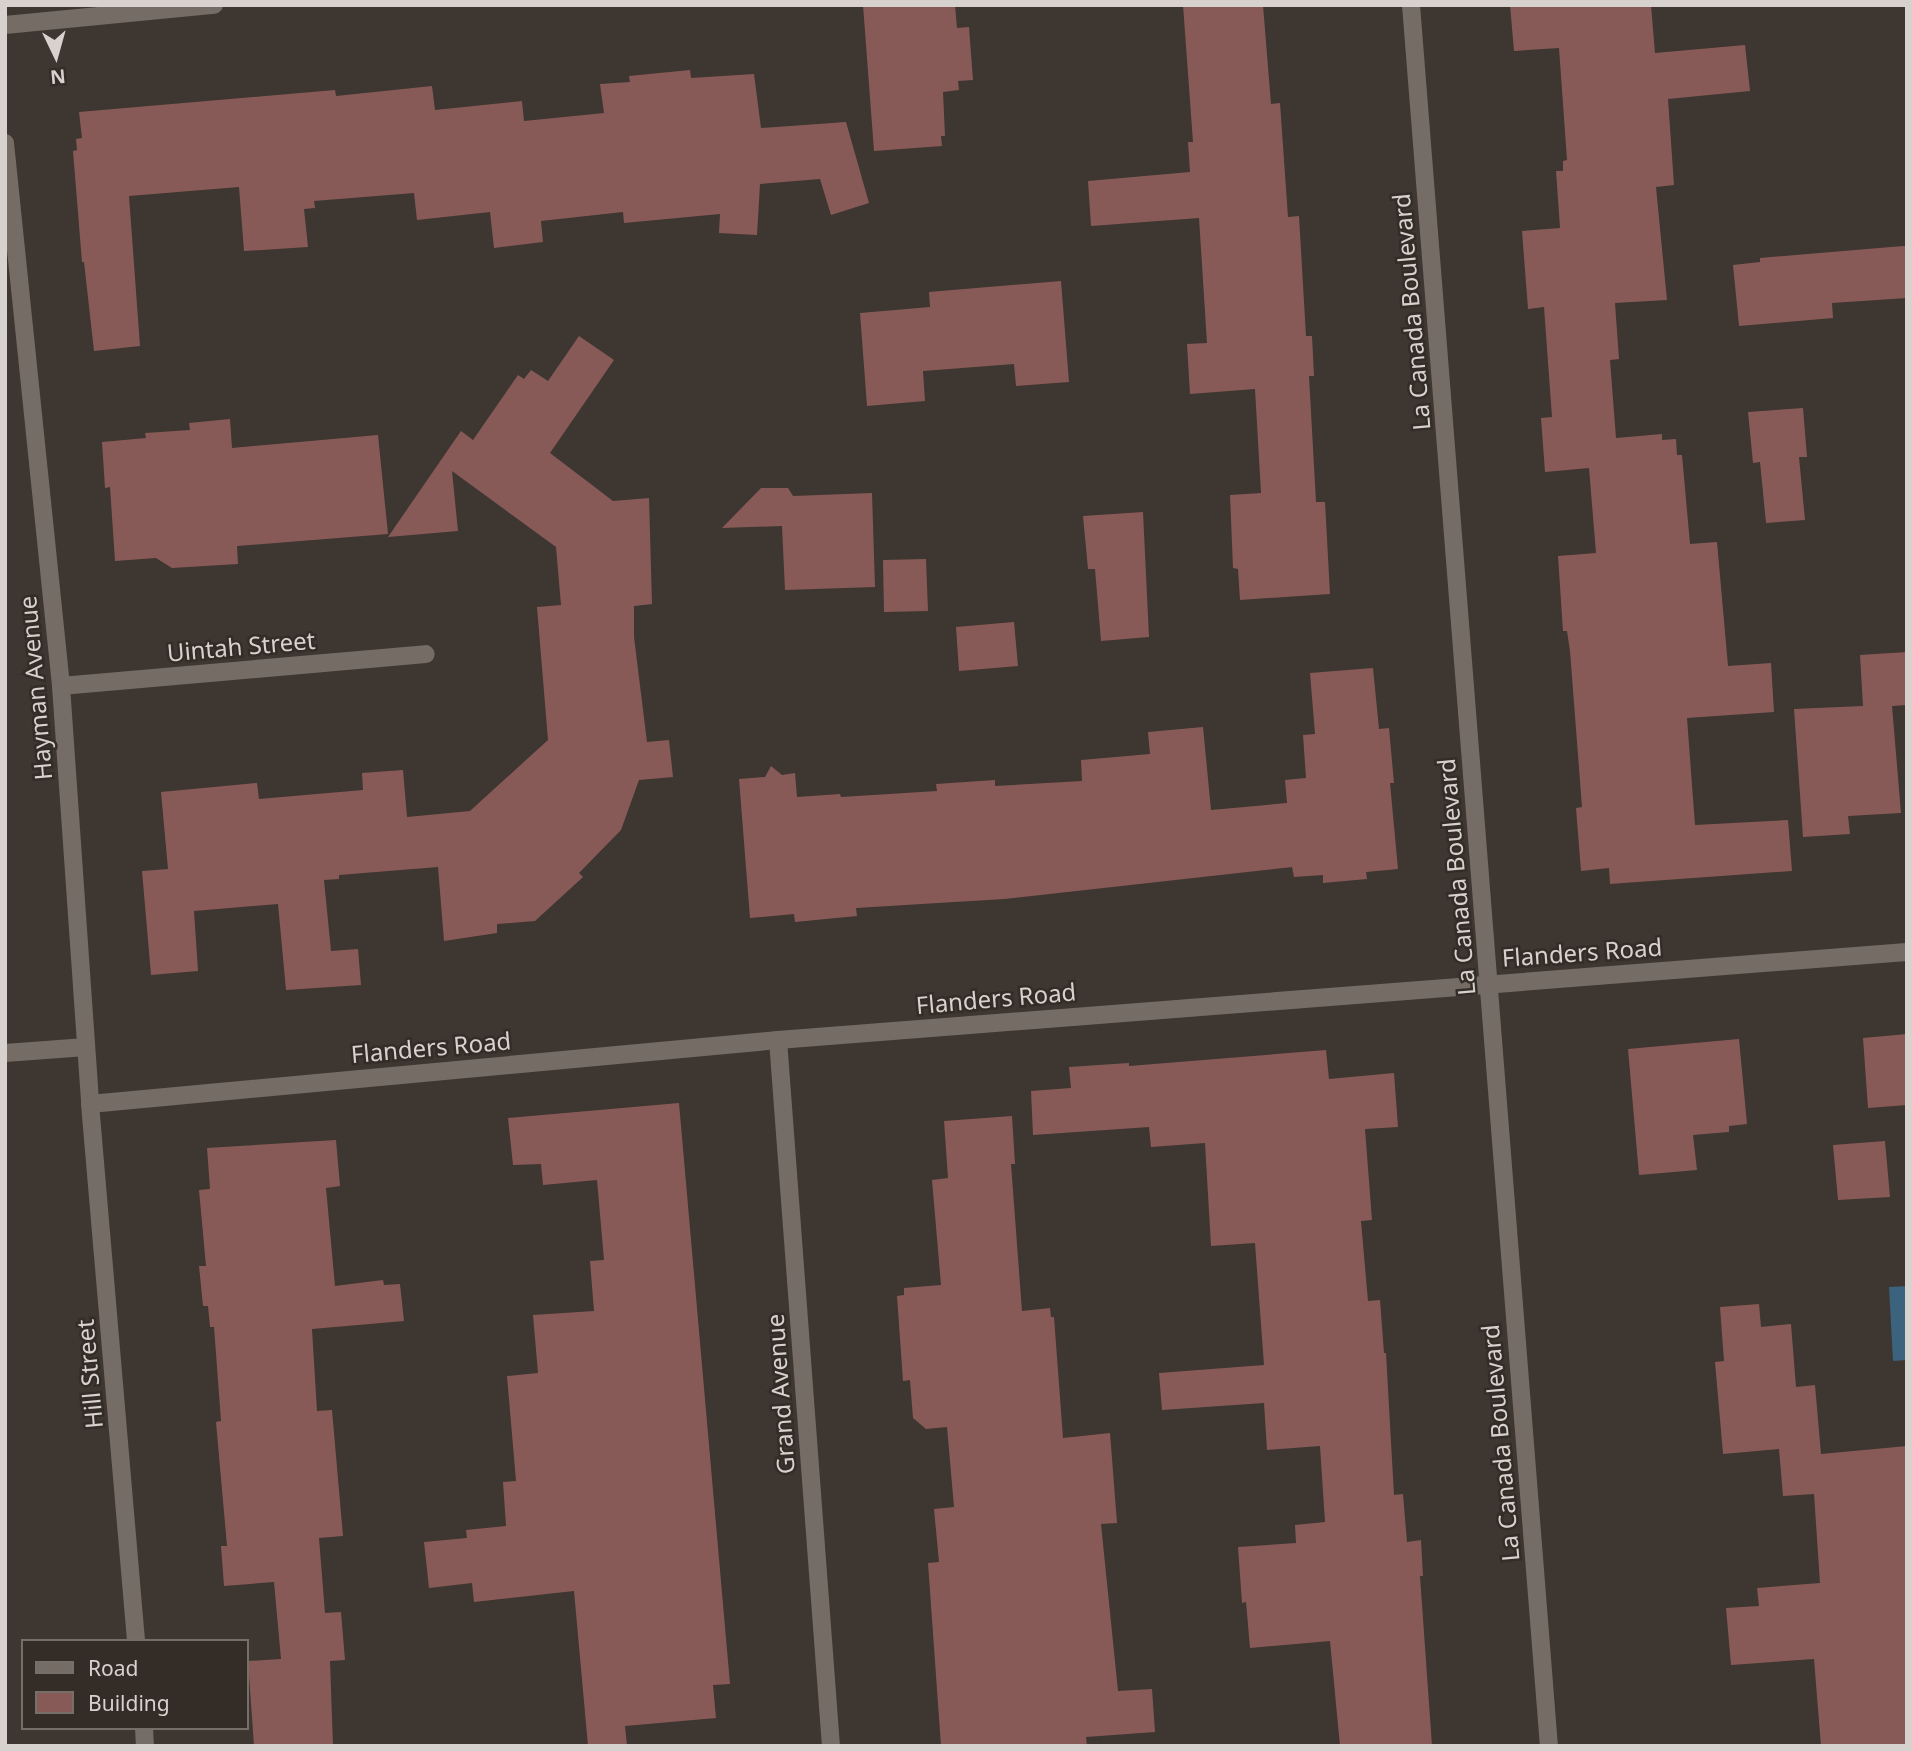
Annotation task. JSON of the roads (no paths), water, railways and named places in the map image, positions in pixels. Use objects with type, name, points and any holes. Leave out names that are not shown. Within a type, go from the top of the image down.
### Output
[{"type":"street","points":[[5,25],[214,5]]},
{"type":"street","name":"La Canada Boulevard","points":[[1410,5],[1549,1746]]},
{"type":"street","name":"Hayman Avenue","points":[[5,143],[61,686],[90,1104]]},
{"type":"street","name":"Uintah Street","points":[[61,686],[426,654]]},
{"type":"street","name":"Flanders Road","points":[[90,1104],[778,1040],[1907,952]]},
{"type":"street","name":"Grand Avenue","points":[[778,1040],[831,1746]]},
{"type":"street","points":[[5,1053],[86,1046]]},
{"type":"street","name":"Hill Street","points":[[90,1104],[136,1639]]},
{"type":"water","points":[[1907,1286],[1907,1360],[1893,1361],[1889,1287]]}]
